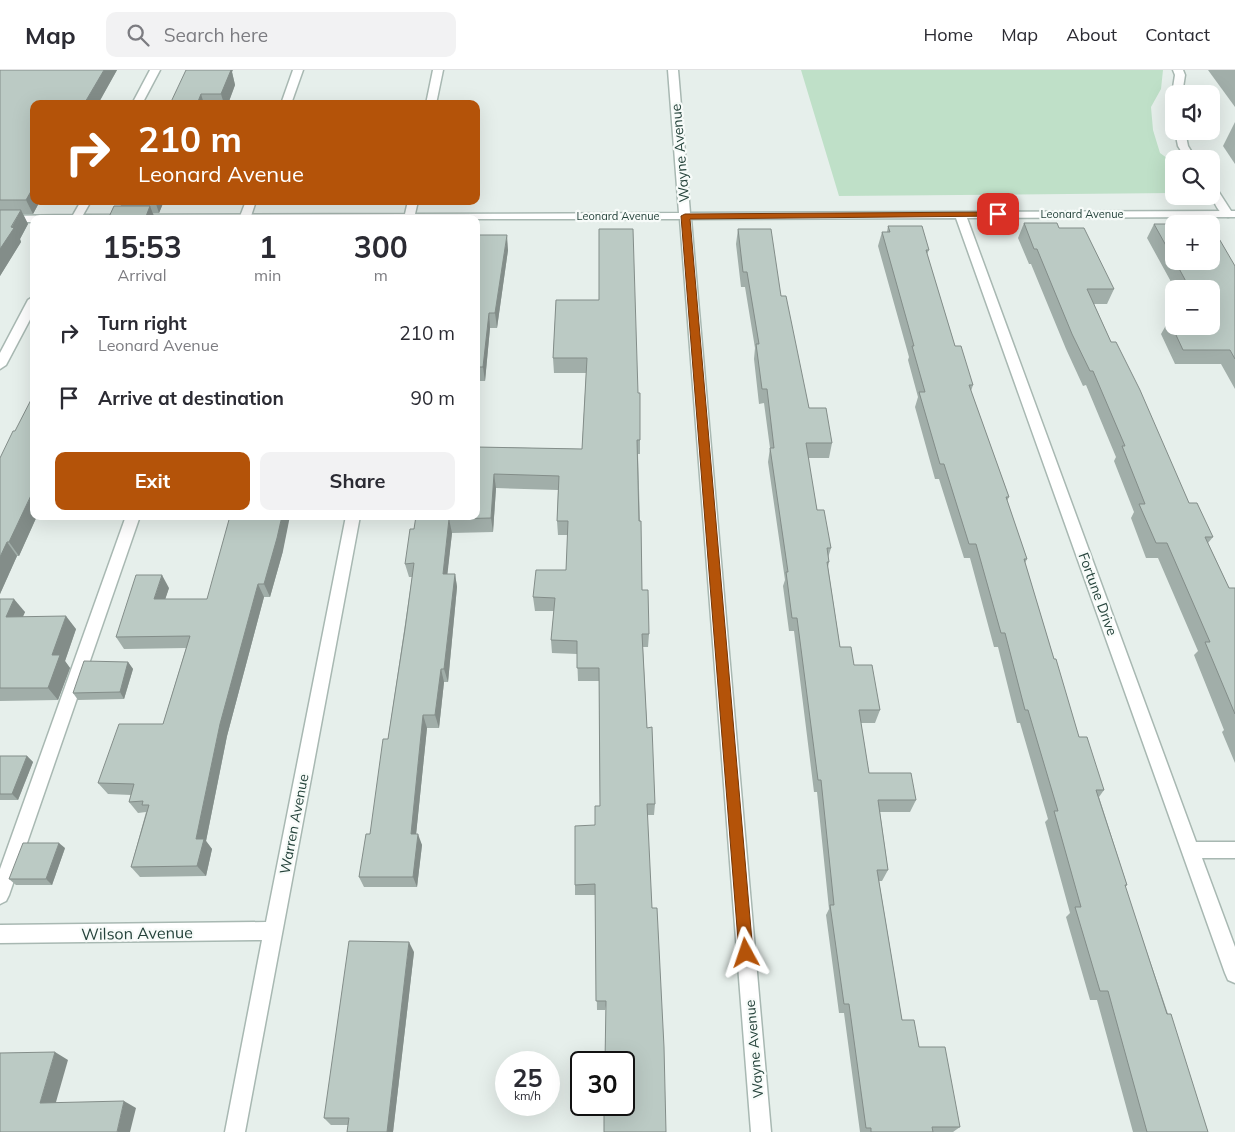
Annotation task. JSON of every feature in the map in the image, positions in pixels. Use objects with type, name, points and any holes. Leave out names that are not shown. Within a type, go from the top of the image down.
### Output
[{"type":"street","points":[[139,100],[155,70]]},
{"type":"street","points":[[287,100],[298,70]]},
{"type":"street","points":[[432,100],[438,70]]},
{"type":"street","name":"Wayne Avenue","points":[[672,70],[761,1132]]},
{"type":"street","points":[[1178,70],[1180,75],[1178,85]]},
{"type":"street","points":[[1220,200],[1233,217]]},
{"type":"street","name":"Leonard Avenue","points":[[480,217],[960,215],[1233,217]]},
{"type":"street","name":"Fortune Drive","points":[[960,215],[1235,973]]},
{"type":"street","name":"Leonard Avenue","points":[[0,218],[30,218]]},
{"type":"street","points":[[0,365],[30,308]]},
{"type":"street","points":[[0,895],[132,520]]},
{"type":"street","name":"Warren Avenue","points":[[235,1132],[352,520]]},
{"type":"street","points":[[1190,850],[1235,850]]},
{"type":"street","name":"Wilson Avenue","points":[[0,934],[274,931]]},
{"type":"green space","points":[[801,70],[1163,70],[1161,89],[1151,107],[1153,130],[1160,153],[1165,157],[1165,193],[839,196]]},
{"type":"building","points":[[0,70],[104,70],[86,100],[30,100],[30,193],[26,200],[0,200]]},
{"type":"building","points":[[186,70],[231,70],[221,94],[201,94],[199,100],[172,100]]},
{"type":"building","points":[[114,206],[150,206],[147,215],[110,215]]},
{"type":"building","points":[[0,210],[21,210],[11,227],[14,228],[0,249]]},
{"type":"building","points":[[1024,223],[1057,223],[1059,228],[1084,228],[1114,289],[1087,289],[1111,342],[1116,342],[1140,390],[1189,503],[1197,503],[1213,537],[1205,537],[1229,588],[1235,588],[1235,714],[1205,642],[1210,642],[1167,543],[1156,543],[1139,504],[1145,504],[1122,446],[1125,446],[1093,371],[1090,371],[1072,334],[1037,249],[1034,249]]},
{"type":"building","points":[[1154,224],[1165,224],[1165,244]]},
{"type":"building","points":[[888,226],[922,226],[929,250],[926,250],[955,346],[961,346],[973,385],[969,385],[1009,497],[1006,497],[1027,559],[1024,559],[1079,737],[1087,737],[1104,790],[1096,790],[1127,885],[1125,885],[1167,1014],[1171,1014],[1208,1132],[1147,1132],[1108,991],[1100,991],[1075,907],[1081,907],[1054,811],[1058,811],[1028,710],[1025,710],[1005,633],[1001,633],[976,544],[969,544],[944,464],[940,464],[919,392],[925,392],[882,232],[890,232]]},
{"type":"building","points":[[599,229],[633,229],[638,393],[640,393],[640,440],[637,440],[639,521],[641,521],[642,590],[648,590],[649,634],[642,634],[647,728],[652,727],[655,804],[647,804],[652,908],[657,908],[666,1132],[604,1132],[604,1116],[635,1116],[635,1051],[605,1051],[606,1001],[596,1001],[595,884],[575,885],[575,826],[595,825],[595,806],[600,806],[599,668],[577,668],[577,641],[551,640],[555,598],[533,597],[536,570],[566,570],[568,521],[557,521],[559,476],[494,474],[491,518],[480,518],[480,447],[582,449],[587,358],[553,358],[556,300],[599,300]]},
{"type":"building","points":[[738,229],[771,229],[781,296],[786,296],[809,408],[826,408],[832,443],[806,443],[817,510],[824,510],[831,548],[827,548],[829,562],[827,562],[840,647],[851,647],[854,665],[872,665],[880,710],[859,710],[869,773],[911,773],[916,800],[878,800],[888,870],[877,870],[902,1020],[914,1020],[919,1047],[945,1047],[960,1127],[932,1127],[933,1132],[871,1132],[871,1128],[866,1128],[849,1004],[844,1004],[830,905],[834,905],[821,780],[818,780],[797,618],[792,618],[786,572],[788,572],[770,448],[774,448],[767,389],[762,389],[756,344],[759,344],[747,272],[743,272]]},
{"type":"building","points":[[480,235],[507,235],[495,313],[489,313],[483,367],[480,367]]},
{"type":"building","points":[[1220,240],[1235,266],[1235,359],[1230,350],[1183,350],[1176,335],[1220,335],[1220,280],[1185,280],[1180,270],[1220,270]]},
{"type":"building","points":[[30,402],[30,497],[0,557],[0,458],[13,431],[15,431]]},
{"type":"building","points":[[229,520],[281,520],[264,584],[258,584],[220,724],[196,839],[204,839],[197,866],[131,867],[149,805],[142,805],[143,801],[129,802],[134,784],[98,783],[119,724],[163,724],[190,636],[116,637],[136,575],[162,575],[154,599],[207,599]]},
{"type":"building","points":[[415,520],[449,520],[443,574],[455,574],[444,669],[441,669],[435,715],[423,715],[411,834],[418,834],[413,877],[359,877],[366,834],[370,834],[383,739],[388,739],[405,629],[414,563],[405,564],[410,529],[414,529]]},
{"type":"building","points":[[0,599],[14,599],[6,617],[66,616],[52,655],[60,655],[48,688],[0,688]]},
{"type":"building","points":[[84,661],[128,662],[120,692],[73,693]]},
{"type":"building","points":[[0,756],[27,756],[12,794],[0,794]]},
{"type":"building","points":[[23,843],[59,843],[46,879],[9,879]]},
{"type":"building","points":[[349,941],[409,942],[387,1132],[347,1132],[349,1118],[324,1118]]},
{"type":"building","points":[[55,1052],[40,1103],[124,1101],[117,1132],[0,1132],[0,1053]]},
{"type":"route","points":[[746,953],[685,216],[998,214]]}]
